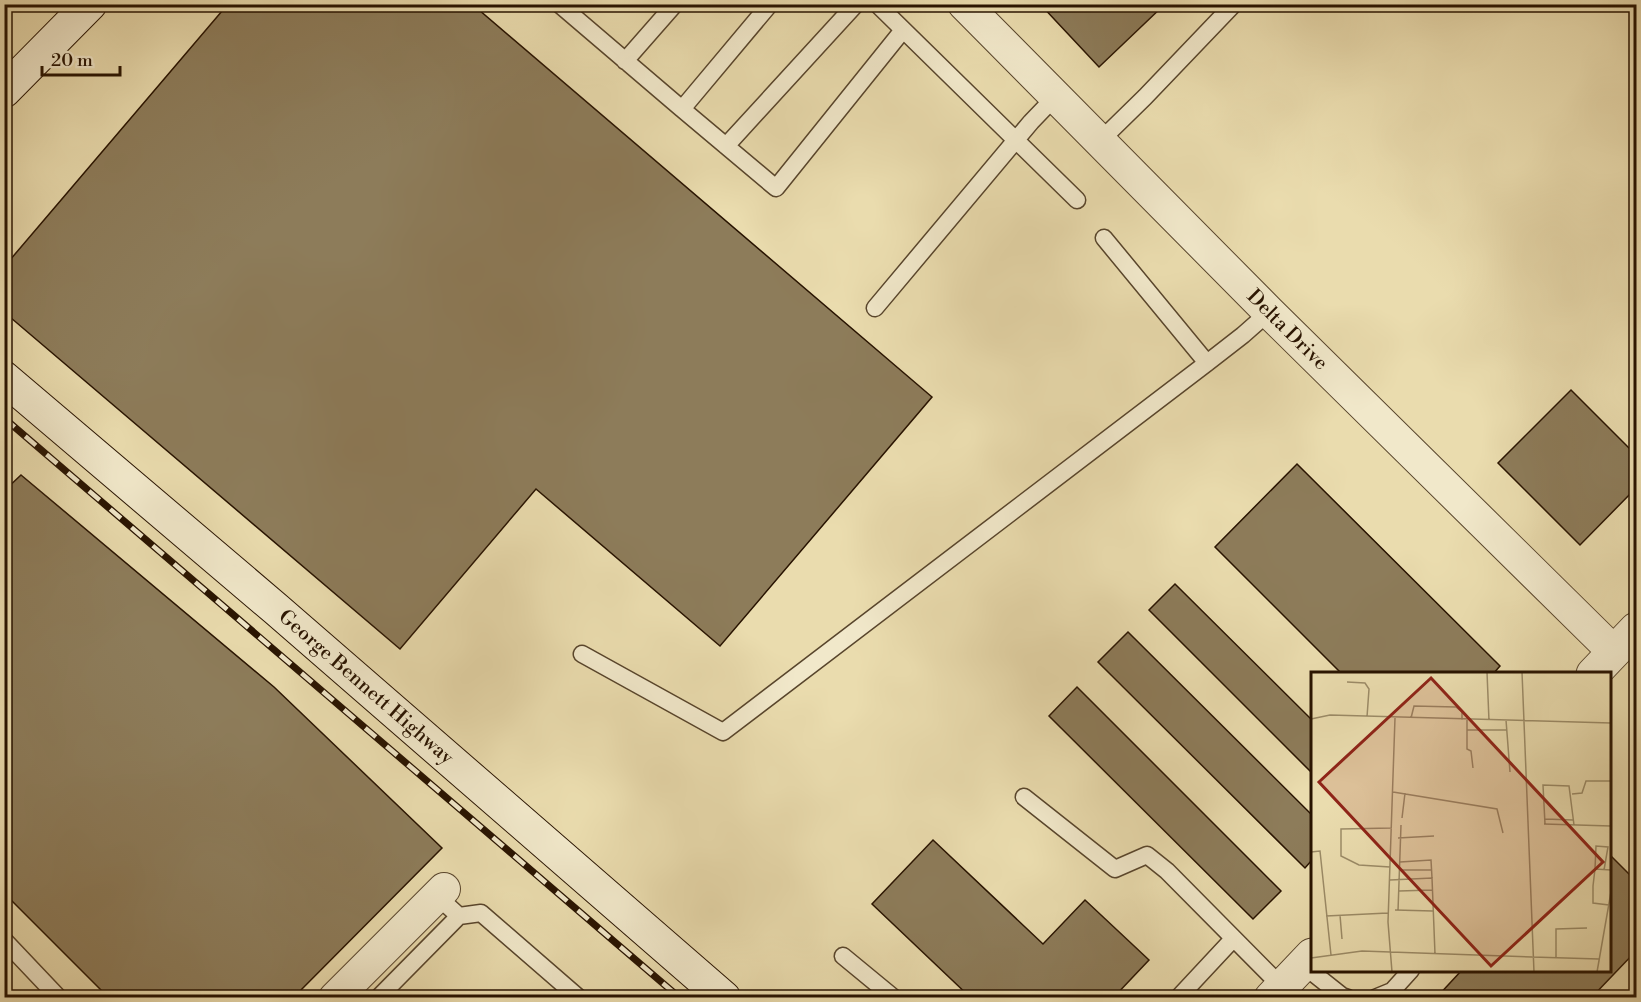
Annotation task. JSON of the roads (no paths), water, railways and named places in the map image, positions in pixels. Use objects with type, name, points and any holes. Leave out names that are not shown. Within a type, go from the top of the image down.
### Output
[{"type":"main road","points":[[4,91],[90,4]]},
{"type":"main road","name":"George Bennett Highway","points":[[4,378],[276,609],[724,998]]},
{"type":"street","name":"Delta Drive","points":[[964,4],[1269,312],[1614,652]]},
{"type":"street","points":[[334,998],[446,900]]},
{"type":"lane","points":[[559,4],[776,188],[903,30]]},
{"type":"lane","points":[[625,61],[675,4]]},
{"type":"lane","points":[[682,109],[770,4]]},
{"type":"lane","points":[[726,146],[856,4]]},
{"type":"lane","points":[[877,4],[1077,200]]},
{"type":"lane","points":[[1100,142],[1234,4]]},
{"type":"lane","points":[[875,308],[1055,97]]},
{"type":"lane","points":[[1104,238],[1207,363]]},
{"type":"lane","points":[[582,654],[723,732],[1207,363],[1269,312]]},
{"type":"lane","points":[[1024,797],[1115,869],[1147,855],[1167,871],[1233,939],[1292,976],[1348,998]]},
{"type":"lane","points":[[378,998],[446,900],[481,913],[579,998]]},
{"type":"lane","points":[[1178,998],[1233,939]]},
{"type":"lane","points":[[4,940],[59,998]]},
{"type":"lane","points":[[843,956],[894,998]]},
{"type":"lane","points":[[1376,998],[1392,991],[1409,972]]},
{"type":"railway","points":[[4,418],[680,998]]}]
